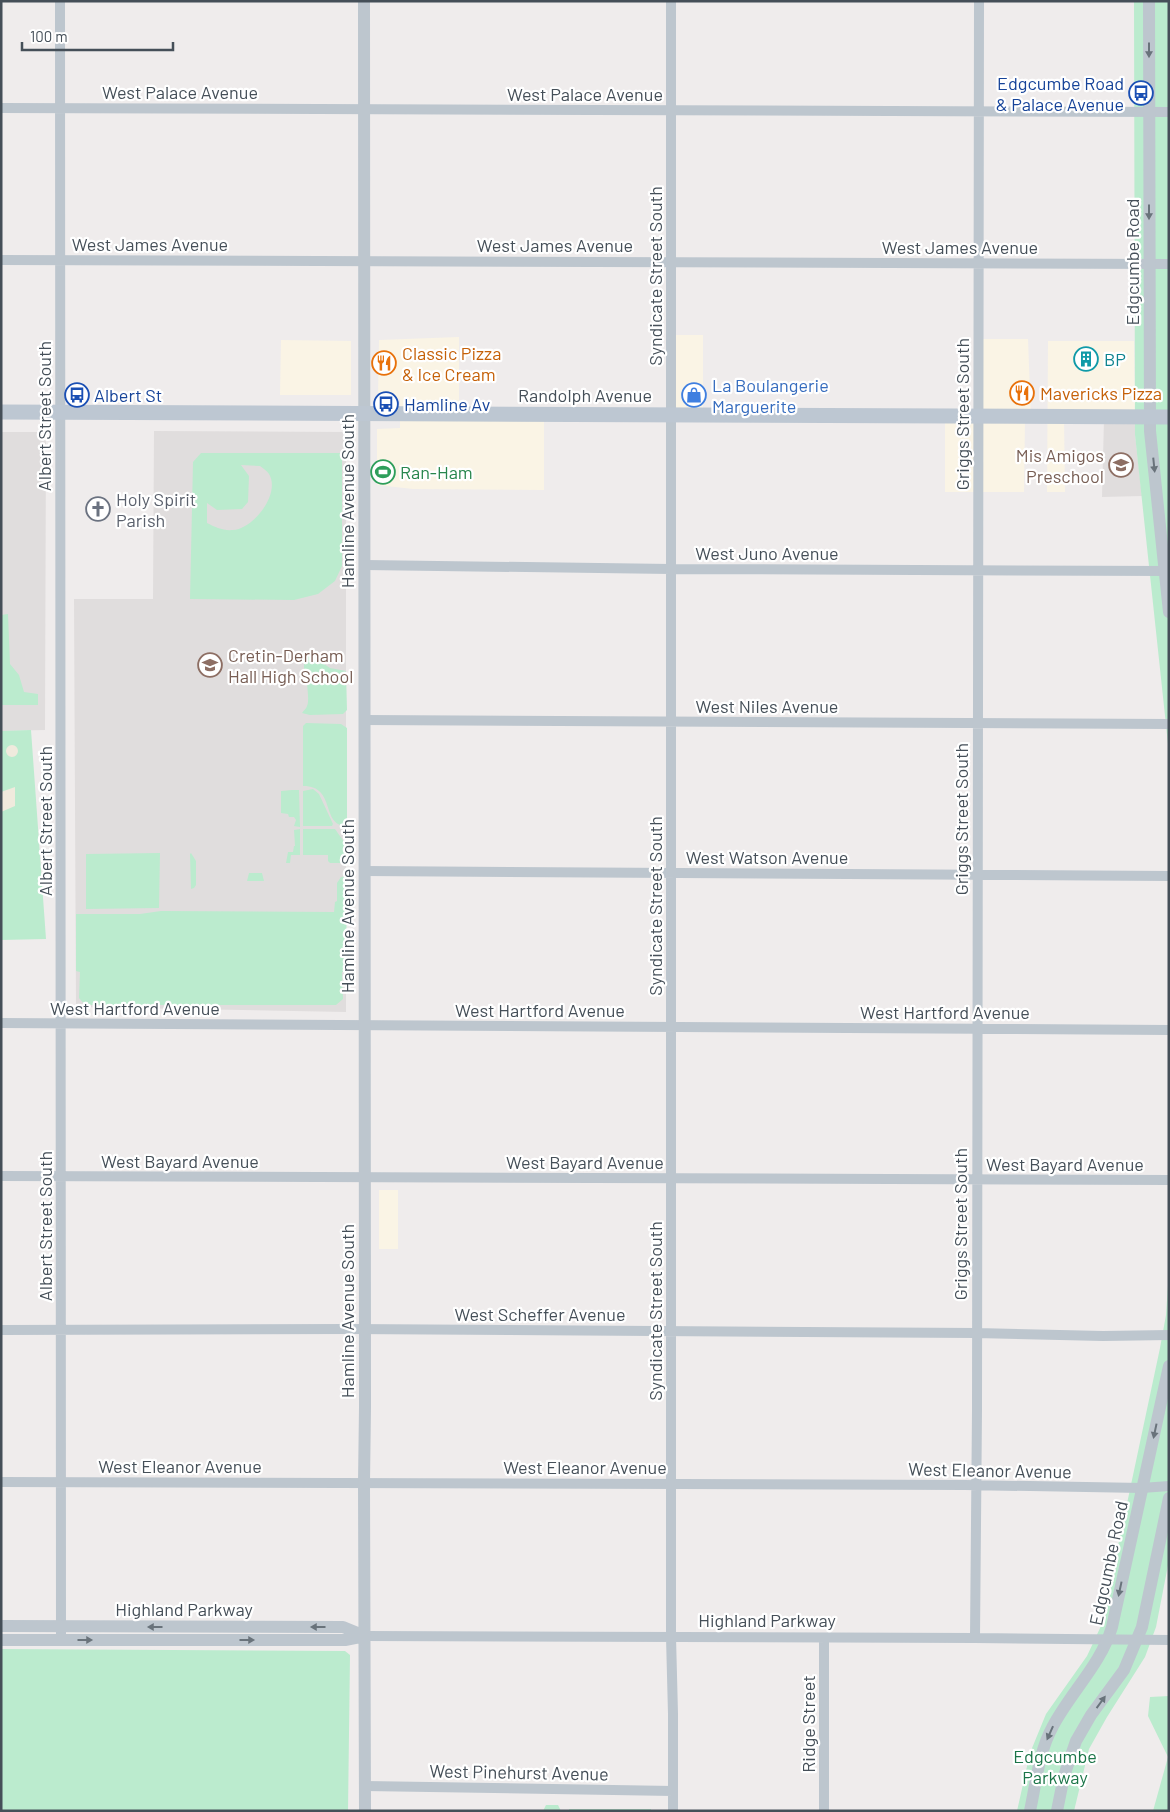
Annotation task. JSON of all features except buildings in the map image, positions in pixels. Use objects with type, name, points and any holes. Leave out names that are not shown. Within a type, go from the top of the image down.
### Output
[{"type":"main road","name":"Randolph Avenue","points":[[1,412],[1169,417]]},
{"type":"street","name":"Albert Street South","points":[[60,1],[61,1640]]},
{"type":"street","name":"Hamline Avenue South","points":[[364,1],[365,1811]]},
{"type":"street","name":"Syndicate Street South","points":[[671,1],[672,1811]]},
{"type":"street","name":"Griggs Street South","points":[[975,1638],[979,1]]},
{"type":"street","name":"Edgcumbe Road","points":[[1149,1],[1150,417],[1169,612]]},
{"type":"street","name":"West Palace Avenue","points":[[1,108],[978,113],[1169,112]]},
{"type":"street","name":"West James Avenue","points":[[1,260],[1169,264]]},
{"type":"street","name":"West Juno Avenue","points":[[365,565],[671,569],[1166,571]]},
{"type":"street","name":"West Niles Avenue","points":[[365,720],[1169,724]]},
{"type":"street","name":"West Watson Avenue","points":[[365,871],[1169,876]]},
{"type":"street","name":"West Hartford Avenue","points":[[1,1023],[1169,1030]]},
{"type":"street","name":"West Bayard Avenue","points":[[1,1176],[1169,1180]]},
{"type":"street","name":"West Scheffer Avenue","points":[[1,1330],[365,1329],[1169,1335]]},
{"type":"street","name":"Edgcumbe Road","points":[[1030,1811],[1042,1755],[1052,1727],[1096,1661],[1108,1639],[1169,1366]]},
{"type":"street","name":"West Eleanor Avenue","points":[[1,1482],[364,1482],[1142,1488],[1169,1486]]},
{"type":"street","points":[[1057,1811],[1064,1776],[1076,1741],[1091,1715],[1124,1670],[1138,1639],[1169,1498]]},
{"type":"street","name":"Highland Parkway","points":[[1,1626],[343,1627],[365,1636]]},
{"type":"street","name":"Highland Parkway","points":[[1,1640],[345,1640],[365,1636],[1169,1640]]},
{"type":"street","name":"Ridge Street","points":[[824,1638],[824,1811]]},
{"type":"street","name":"West Pinehurst Avenue","points":[[365,1786],[673,1791]]},
{"type":"shaded area","points":[[671,335],[703,335],[703,416],[670,416]]},
{"type":"shaded area","points":[[459,337],[459,416],[544,415],[544,490],[413,489],[377,485],[377,429],[400,428],[400,399],[378,398],[379,340]]},
{"type":"shaded area","points":[[978,339],[1028,339],[1031,419],[1025,420],[1024,492],[945,492],[945,416],[978,417]]},
{"type":"shaded area","points":[[281,340],[351,341],[351,395],[280,395]]},
{"type":"shaded area","points":[[1048,341],[1134,341],[1135,419],[1064,419],[1065,492],[1047,492]]},
{"type":"shaded area","name":"Mis Amigos Preschool","points":[[1104,419],[1135,419],[1142,496],[1102,497]]},
{"type":"shaded area","name":"Cretin-Derham Hall High School","points":[[154,431],[346,432],[346,1012],[76,1007],[74,599],[153,599]]},
{"type":"shaded area","points":[[1,432],[46,432],[45,730],[1,731]]},
{"type":"shaded area","points":[[379,1190],[398,1190],[398,1249],[379,1249]]},
{"type":"green space","points":[[1134,1],[1169,1],[1169,753],[1135,435]]},
{"type":"green space","points":[[201,453],[342,453],[342,566],[335,581],[318,594],[294,600],[190,599],[193,462]],"holes":[[[241,465],[260,466],[269,474],[272,482],[268,500],[256,517],[249,524],[233,530],[222,529],[207,523],[207,503],[217,510],[242,509],[248,502],[249,476]]]},
{"type":"green space","points":[[8,614],[10,664],[19,675],[24,692],[38,694],[38,705],[1,705],[1,615]]},
{"type":"green space","points":[[309,654],[330,668],[346,671],[347,710],[343,714],[310,715],[302,713],[308,703],[304,663]]},
{"type":"green space","points":[[306,723],[341,724],[347,728],[347,826],[339,824],[334,820],[320,792],[314,788],[303,786],[303,726]]},
{"type":"green space","points":[[31,730],[46,939],[1,940],[1,731]]},
{"type":"green space","points":[[313,789],[319,794],[333,824],[332,826],[303,826],[303,791]]},
{"type":"green space","points":[[299,790],[300,827],[294,826],[296,820],[294,817],[281,813],[281,791]]},
{"type":"green space","points":[[300,829],[300,855],[291,855],[290,863],[286,863],[288,852],[293,852],[295,846],[294,830]]},
{"type":"green space","points":[[303,829],[335,829],[347,846],[347,863],[330,863],[328,855],[303,855]]},
{"type":"green space","points":[[160,853],[159,908],[86,909],[86,854]]},
{"type":"green space","points":[[190,854],[196,861],[196,885],[191,889]]},
{"type":"green space","points":[[249,873],[262,873],[264,881],[247,881]]},
{"type":"green space","points":[[347,876],[346,972],[342,972],[343,999],[336,1005],[85,1005],[79,998],[80,972],[76,971],[76,914],[140,914],[161,911],[334,912],[335,902],[337,901],[337,883],[341,877]]},
{"type":"green space","name":"Edgcumbe Parkway","points":[[1169,1271],[1169,1560],[1156,1627],[1145,1657],[1089,1749],[1074,1811],[1017,1811],[1030,1753],[1046,1714],[1087,1656],[1101,1626],[1160,1348],[1166,1315]]},
{"type":"green space","points":[[1,1649],[345,1651],[350,1655],[348,1811],[1,1811]]},
{"type":"green space","points":[[1169,1696],[1169,1811],[1153,1811],[1168,1757],[1148,1716],[1150,1697]]},
{"type":"green space","points":[[546,1805],[558,1805],[561,1811],[543,1811]]},
{"type":"green space","points":[[569,1809],[651,1809],[651,1811],[569,1811]]},
{"type":"sand","points":[[10,745],[14,745],[18,751],[14,757],[10,757],[6,753],[6,749]]},
{"type":"sand","points":[[15,787],[15,806],[1,812],[1,792]]},
{"type":"place","name":"Edgcumbe Road & Palace Avenue","points":[[1141,93]]},
{"type":"place","name":"BP","points":[[1086,359]]},
{"type":"place","name":"Classic Pizza & Ice Cream","points":[[384,363]]},
{"type":"place","name":"Mavericks Pizza","points":[[1022,393]]},
{"type":"place","name":"Albert St","points":[[77,395]]},
{"type":"place","name":"La Boulangerie Marguerite","points":[[694,395]]},
{"type":"place","name":"Hamline Av","points":[[386,404]]},
{"type":"place","name":"Mis Amigos Preschool","points":[[1121,465]]},
{"type":"place","name":"Ran-Ham","points":[[383,472]]},
{"type":"place","name":"Holy Spirit Parish","points":[[98,509]]},
{"type":"place","name":"Cretin-Derham Hall High School","points":[[210,665]]}]
